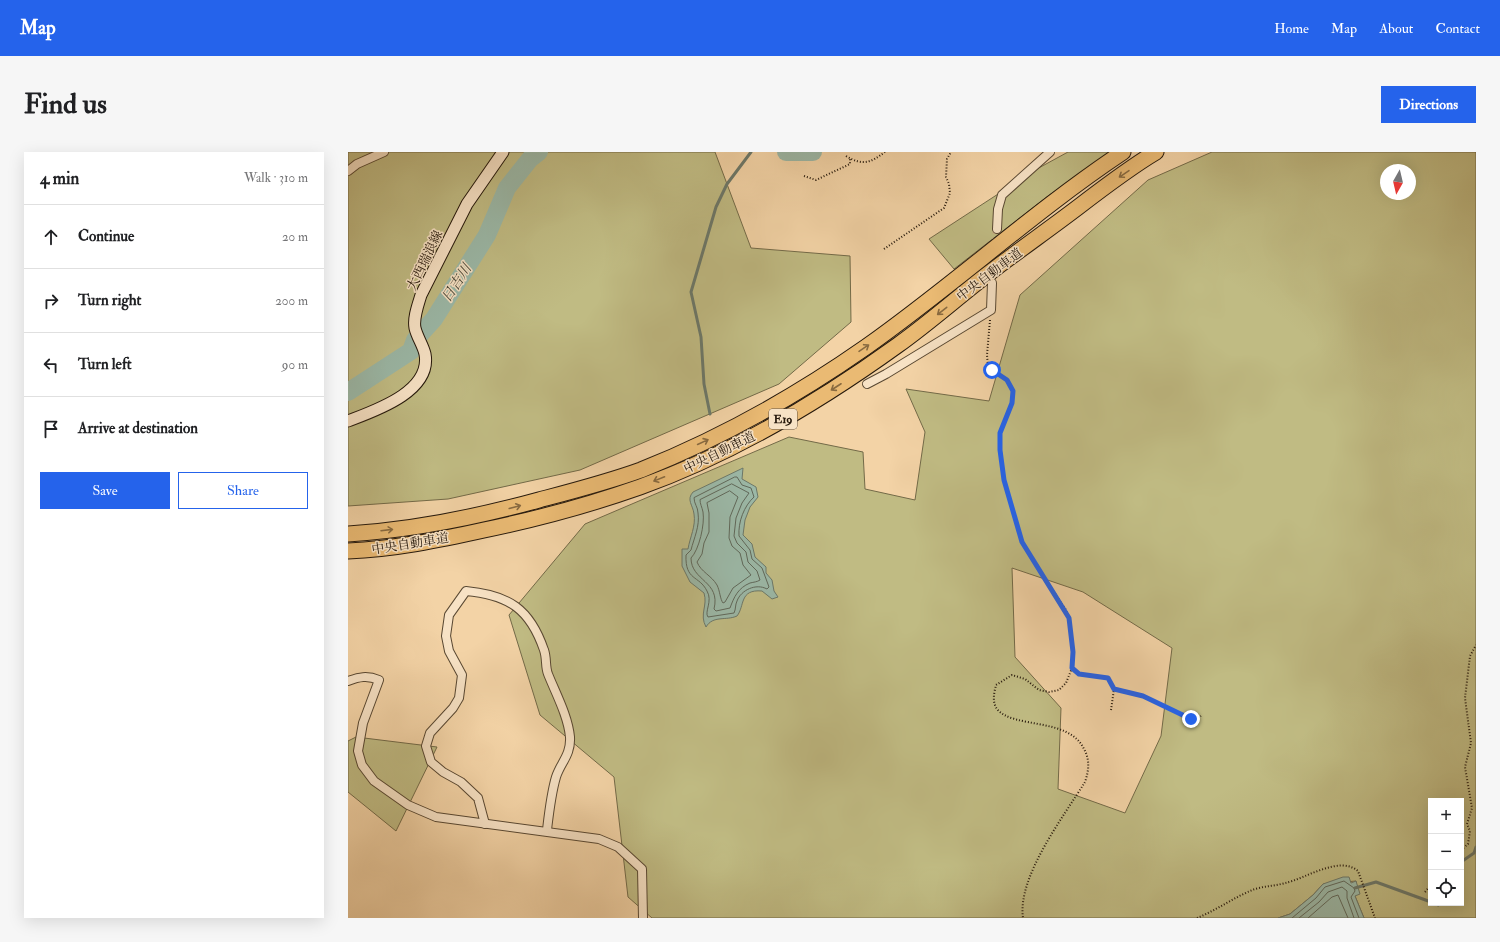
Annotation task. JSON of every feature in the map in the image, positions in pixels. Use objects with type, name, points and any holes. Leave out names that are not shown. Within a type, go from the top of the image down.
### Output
[{"type":"highway","name":"中央自動車道","points":[[348,534],[428,525],[489,513],[567,493],[639,470],[731,429],[793,395],[866,347],[1023,224],[1123,152]]},
{"type":"highway","name":"中央自動車道","points":[[348,551],[424,543],[514,524],[576,508],[686,468],[729,448],[770,427],[892,349],[988,274],[1106,186],[1156,152]]},
{"type":"main road","name":"大西瑞浪線","points":[[348,421],[381,408],[405,394],[422,376],[425,367],[425,354],[415,327],[417,309],[421,295],[467,204],[503,152]]},
{"type":"street","points":[[348,171],[357,164],[384,152]]},
{"type":"street","points":[[997,229],[998,209],[1002,195],[1050,152]]},
{"type":"street","points":[[867,384],[991,310],[992,283]]},
{"type":"street","points":[[486,824],[478,798],[461,782],[443,772],[431,762],[426,746],[430,733],[453,708],[459,698],[462,675],[449,651],[446,636],[449,615],[466,591],[488,593],[520,608],[534,629],[545,652],[547,672],[566,720],[570,738],[567,757],[556,776],[547,830]]},
{"type":"street","points":[[348,682],[361,676],[372,676],[379,680],[363,723],[358,751],[362,765],[374,781],[408,805],[436,816],[486,824],[547,830],[599,839],[618,847],[642,869],[643,918]]},
{"type":"path","points":[[846,156],[856,162],[868,162],[885,152]]},
{"type":"path","points":[[884,248],[944,208],[950,193],[949,184],[946,177],[947,159],[952,152]]},
{"type":"path","points":[[804,176],[816,180],[850,164],[850,159]]},
{"type":"path","points":[[991,310],[987,355],[988,366],[1007,380],[1013,391],[1012,403],[1000,433],[1000,450],[1004,480],[1022,542],[1069,618],[1073,652],[1072,668],[1066,683],[1059,690],[1053,692],[1039,690],[1025,679],[1012,675],[996,685],[994,700],[997,708],[1002,713],[1011,717],[1058,729],[1075,736],[1083,747],[1089,769],[1085,782],[1034,867],[1024,894],[1023,918]]},
{"type":"path","points":[[1464,847],[1468,844],[1470,830],[1467,824],[1472,808],[1465,772],[1466,758],[1471,743],[1465,698],[1470,656],[1476,645]]},
{"type":"path","points":[[1072,668],[1079,674],[1108,678],[1114,689],[1111,710]]},
{"type":"path","points":[[1114,689],[1143,696],[1194,720],[1201,716]]},
{"type":"path","points":[[1197,918],[1221,908],[1255,890],[1287,883],[1329,867],[1340,866],[1351,867],[1358,871],[1375,918]]},
{"type":"path","points":[[1425,892],[1428,888]]},
{"type":"shaded area","points":[[348,152],[715,152],[751,248],[850,256],[851,322],[779,384],[580,470],[448,499],[348,506]]},
{"type":"shaded area","points":[[1068,152],[1111,152],[1048,196],[954,269],[929,239],[1035,170]]},
{"type":"shaded area","points":[[1212,152],[1476,152],[1476,918],[1364,918],[1355,896],[1356,881],[1323,884],[1313,895],[1290,914],[1278,918],[652,918],[628,897],[614,777],[540,715],[509,615],[585,524],[789,437],[863,452],[865,489],[915,500],[925,432],[906,389],[989,401],[1020,295],[1148,180]],"holes":[[[1012,568],[1083,592],[1172,648],[1161,736],[1125,813],[1058,789],[1061,708],[1015,657]]]},
{"type":"shaded area","points":[[356,737],[437,747],[396,831],[348,792],[348,741]]},
{"type":"water","points":[[743,468],[742,479],[756,487],[758,497],[750,507],[745,520],[743,535],[752,544],[755,557],[766,567],[766,573],[772,580],[774,591],[778,597],[772,599],[762,591],[750,593],[746,595],[737,616],[712,621],[706,627],[703,618],[705,602],[704,593],[690,582],[682,566],[682,549],[688,549],[694,523],[694,514],[690,503],[690,498],[693,492]]},
{"type":"water","points":[[1343,877],[1349,877],[1351,883],[1356,881],[1360,894],[1355,896],[1364,918],[1278,918],[1290,914],[1313,895],[1323,884]]},
{"type":"waterway","name":"日吉川","points":[[348,392],[411,351],[415,340],[434,319],[487,235],[507,188],[530,159],[539,152]]},
{"type":"waterway","points":[[710,414],[704,384],[701,337],[691,292],[716,207],[727,184],[751,152]]},
{"type":"waterway","name":"日吉川","points":[[786,152],[813,152]]},
{"type":"waterway","points":[[1464,860],[1474,853],[1476,847]]},
{"type":"waterway","points":[[1355,888],[1376,882],[1428,901]]},
{"type":"tunnel","points":[[993,270],[997,229]]},
{"type":"route","points":[[992,370],[1003,376],[1011,385],[1013,391],[1012,403],[1002,426],[999,441],[1004,480],[1022,542],[1034,564],[1045,576],[1066,610],[1069,618],[1073,652],[1072,668],[1075,668],[1079,674],[1108,678],[1114,689],[1132,692],[1143,696],[1191,719]]}]
